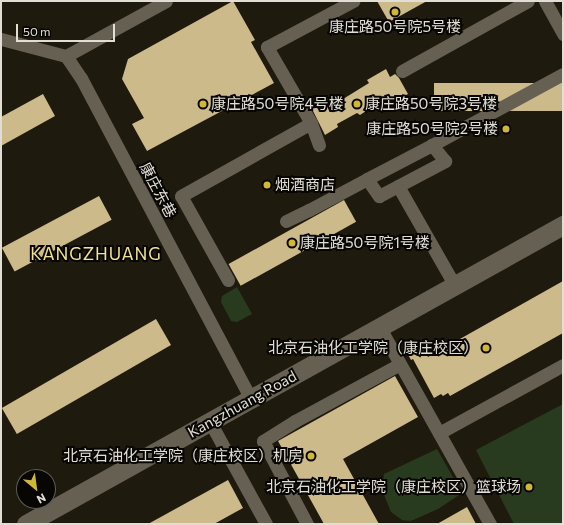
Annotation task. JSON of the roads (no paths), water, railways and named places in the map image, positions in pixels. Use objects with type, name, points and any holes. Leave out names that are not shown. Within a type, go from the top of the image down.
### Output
[{"type":"street","points":[[1,39],[66,56],[166,1]]},
{"type":"street","points":[[319,145],[311,123],[267,47],[353,1]]},
{"type":"street","points":[[402,71],[528,1]]},
{"type":"street","points":[[545,1],[563,34]]},
{"type":"street","name":"康庄东巷","points":[[66,56],[80,78],[251,399]]},
{"type":"street","points":[[286,221],[432,145],[563,74]]},
{"type":"street","points":[[228,280],[181,196],[311,123]]},
{"type":"street","points":[[367,179],[379,196],[445,161],[432,145]]},
{"type":"street","points":[[398,186],[455,286]]},
{"type":"street","name":"Kangzhuang Road","points":[[26,524],[563,225]]},
{"type":"street","points":[[380,328],[490,524]]},
{"type":"street","points":[[307,524],[263,441],[295,421],[400,364]]},
{"type":"street","points":[[439,433],[563,365]]},
{"type":"street","points":[[210,422],[264,523]]},
{"type":"place","name":"康庄路50号院5号楼","points":[[395,12]]},
{"type":"place","name":"康庄路50号院4号楼","points":[[203,104]]},
{"type":"place","name":"康庄路50号院3号楼","points":[[357,104]]},
{"type":"place","name":"康庄路50号院2号楼","points":[[506,129]]},
{"type":"place","name":"烟酒商店","points":[[267,185]]},
{"type":"place","name":"康庄路50号院1号楼","points":[[292,243]]},
{"type":"place","name":"北京石油化工学院（康庄校区）","points":[[486,348]]},
{"type":"place","name":"北京石油化工学院（康庄校区）机房","points":[[311,456]]},
{"type":"place","name":"北京石油化工学院（康庄校区）篮球场","points":[[529,487]]},
{"type":"district","name":"KANGZHUANG","points":[[96,254]]}]
